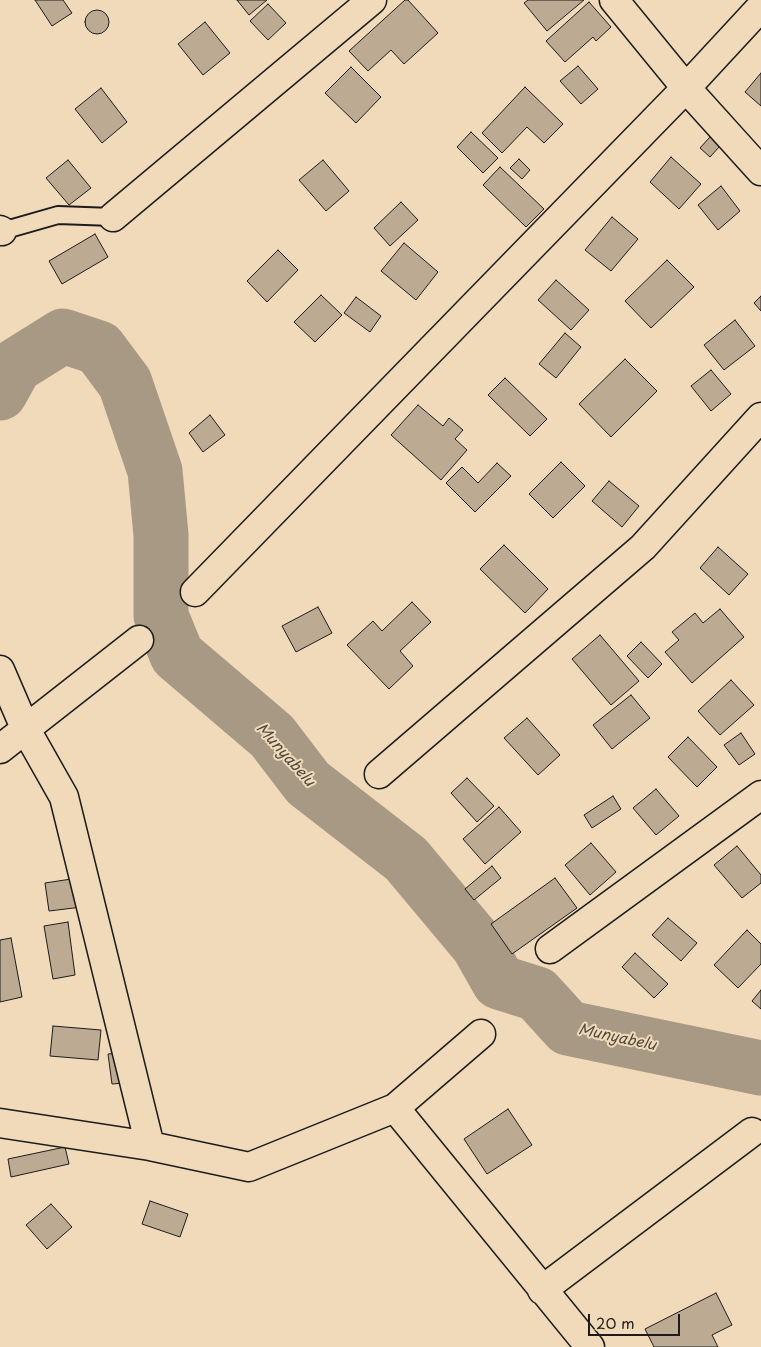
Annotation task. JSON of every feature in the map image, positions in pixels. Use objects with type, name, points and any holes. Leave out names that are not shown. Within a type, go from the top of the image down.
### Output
[{"type":"street","points":[[113,217],[372,0]]},
{"type":"street","points":[[614,0],[686,88],[761,171]]},
{"type":"street","points":[[196,592],[686,88],[761,7]]},
{"type":"street","points":[[379,774],[643,547],[761,417]]},
{"type":"street","points":[[0,749],[140,640]]},
{"type":"street","points":[[0,670],[25,728],[64,797],[150,1146]]},
{"type":"street","points":[[550,949],[761,795]]},
{"type":"street","points":[[0,1123],[150,1146],[248,1167],[395,1108],[481,1034]]},
{"type":"street","points":[[395,1108],[590,1347]]},
{"type":"street","points":[[542,1290],[752,1132]]},
{"type":"lane","points":[[1,231],[58,215],[113,217]]},
{"type":"building","points":[[35,0],[63,0],[72,13],[52,26]]},
{"type":"building","points":[[237,0],[267,0],[249,15]]},
{"type":"building","points":[[405,0],[408,0],[438,33],[404,64],[391,50],[368,71],[349,51]]},
{"type":"building","points":[[528,0],[584,0],[547,31],[524,3]]},
{"type":"building","points":[[589,2],[611,27],[596,41],[593,37],[565,62],[546,41]]},
{"type":"building","points":[[268,4],[286,23],[268,40],[250,21]]},
{"type":"building","points":[[97,10],[106,13],[109,22],[106,31],[97,34],[88,31],[85,22],[88,13]]},
{"type":"building","points":[[205,22],[230,53],[203,75],[178,44]]},
{"type":"building","points":[[578,66],[598,89],[581,104],[560,81]]},
{"type":"building","points":[[351,67],[381,97],[356,123],[325,93]]},
{"type":"building","points":[[761,73],[761,106],[745,92]]},
{"type":"building","points":[[525,87],[563,124],[544,143],[527,127],[502,153],[482,133]]},
{"type":"building","points":[[101,88],[127,122],[102,143],[75,109]]},
{"type":"building","points":[[471,132],[498,158],[483,173],[457,147]]},
{"type":"building","points":[[710,137],[720,146],[710,157],[700,148]]},
{"type":"building","points":[[671,157],[701,184],[679,209],[650,182]]},
{"type":"building","points":[[519,159],[530,170],[522,179],[510,168]]},
{"type":"building","points":[[68,160],[91,188],[69,205],[46,178]]},
{"type":"building","points":[[323,160],[349,191],[326,211],[299,180]]},
{"type":"building","points":[[500,167],[544,209],[526,227],[483,185]]},
{"type":"building","points":[[721,186],[740,211],[718,230],[698,205]]},
{"type":"building","points":[[401,202],[418,220],[390,246],[374,228]]},
{"type":"building","points":[[612,217],[638,239],[611,271],[585,250]]},
{"type":"building","points":[[95,234],[108,257],[62,284],[49,261]]},
{"type":"building","points":[[404,243],[438,272],[416,300],[381,271]]},
{"type":"building","points":[[278,250],[298,270],[267,302],[247,281]]},
{"type":"building","points":[[667,260],[694,287],[651,328],[625,301]]},
{"type":"building","points":[[556,280],[589,310],[571,330],[538,300]]},
{"type":"building","points":[[321,295],[342,315],[315,342],[294,322]]},
{"type":"building","points":[[761,296],[761,311],[754,303]]},
{"type":"building","points":[[356,297],[381,316],[370,332],[344,313]]},
{"type":"building","points":[[735,320],[755,346],[724,370],[704,345]]},
{"type":"building","points":[[565,333],[581,347],[556,378],[539,364]]},
{"type":"building","points":[[625,359],[657,391],[611,437],[579,404]]},
{"type":"building","points":[[711,370],[731,394],[711,411],[691,386]]},
{"type":"building","points":[[505,378],[547,419],[530,436],[488,395]]},
{"type":"building","points":[[418,405],[443,426],[449,418],[463,430],[455,439],[467,450],[441,480],[391,435]]},
{"type":"building","points":[[210,415],[225,435],[203,452],[189,433]]},
{"type":"building","points":[[561,462],[585,486],[553,518],[529,494]]},
{"type":"building","points":[[497,463],[511,476],[475,512],[446,483],[462,467],[478,483]]},
{"type":"building","points":[[609,481],[639,506],[622,527],[592,501]]},
{"type":"building","points":[[504,545],[548,589],[525,613],[480,569]]},
{"type":"building","points":[[718,547],[748,574],[729,595],[700,568]]},
{"type":"building","points":[[412,602],[431,622],[400,651],[413,666],[389,689],[347,645],[373,621],[382,631]]},
{"type":"building","points":[[318,607],[332,633],[296,652],[282,626]]},
{"type":"building","points":[[720,609],[744,637],[692,683],[665,652],[679,640],[672,632],[695,613],[703,623]]},
{"type":"building","points":[[600,635],[639,681],[611,705],[572,659]]},
{"type":"building","points":[[641,642],[662,664],[648,678],[627,656]]},
{"type":"building","points":[[731,680],[754,705],[720,735],[698,711]]},
{"type":"building","points":[[631,695],[650,718],[612,749],[593,725]]},
{"type":"building","points":[[527,718],[560,755],[538,775],[504,738]]},
{"type":"building","points":[[741,733],[755,754],[739,765],[724,745]]},
{"type":"building","points":[[688,737],[717,767],[697,787],[668,757]]},
{"type":"building","points":[[467,778],[494,806],[477,822],[451,793]]},
{"type":"building","points":[[656,789],[679,816],[656,835],[633,808]]},
{"type":"building","points":[[613,796],[621,809],[592,828],[584,815]]},
{"type":"building","points":[[499,807],[521,832],[485,864],[463,839]]},
{"type":"building","points":[[591,843],[616,872],[590,895],[565,865]]},
{"type":"building","points":[[737,846],[761,875],[761,883],[742,898],[714,865]]},
{"type":"building","points":[[492,866],[501,878],[474,900],[465,889]]},
{"type":"building","points":[[78,878],[82,907],[49,911],[45,883]]},
{"type":"building","points":[[555,878],[577,908],[512,954],[491,924]]},
{"type":"building","points":[[668,918],[697,943],[681,961],[652,935]]},
{"type":"building","points":[[68,922],[75,975],[53,979],[44,926]]},
{"type":"building","points":[[747,930],[761,944],[761,964],[738,988],[714,965]]},
{"type":"building","points":[[11,938],[22,997],[0,1002],[0,940]]},
{"type":"building","points":[[635,953],[668,984],[654,998],[622,967]]},
{"type":"building","points":[[761,990],[761,1009],[752,1001]]},
{"type":"building","points":[[53,1026],[101,1030],[98,1060],[50,1056]]},
{"type":"building","points":[[121,1053],[125,1083],[112,1084],[108,1054]]},
{"type":"building","points":[[508,1109],[532,1145],[487,1174],[464,1139]]},
{"type":"building","points":[[65,1147],[69,1164],[11,1177],[8,1159]]},
{"type":"building","points":[[150,1201],[188,1214],[180,1237],[142,1224]]},
{"type":"building","points":[[51,1204],[72,1227],[47,1249],[26,1225]]},
{"type":"building","points":[[716,1293],[732,1325],[712,1335],[718,1347],[654,1347],[645,1329]]},
{"type":"waterway","name":"Munyabelu","points":[[0,393],[15,366],[63,336],[99,348],[125,383],[155,471],[161,535],[161,616],[177,655],[272,736],[308,783],[406,859],[478,945],[499,982],[537,994],[568,1028],[761,1068]]}]
